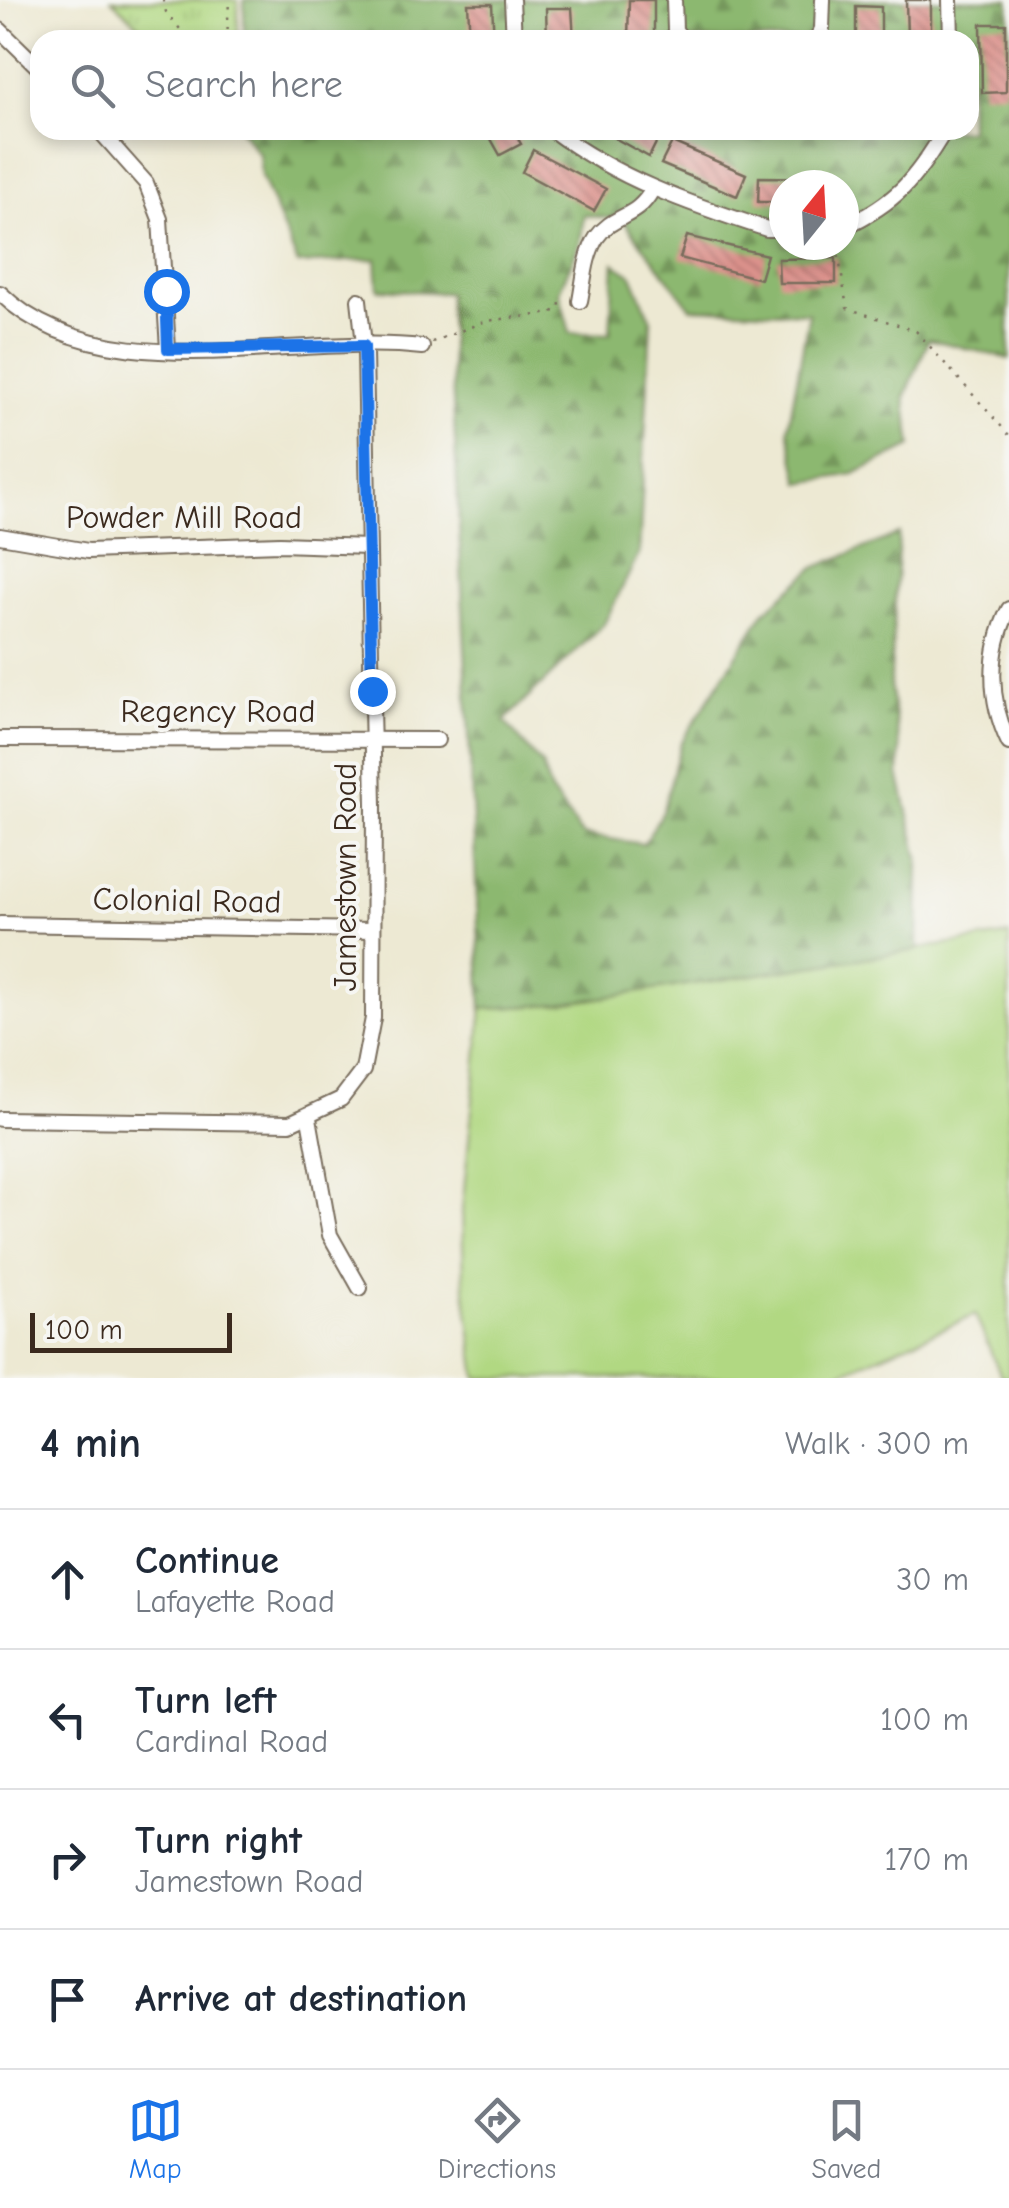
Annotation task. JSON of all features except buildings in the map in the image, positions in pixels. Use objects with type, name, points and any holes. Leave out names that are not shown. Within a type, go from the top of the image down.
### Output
[{"type":"street","points":[[512,0],[514,30]]},
{"type":"street","points":[[674,0],[675,30]]},
{"type":"street","points":[[821,30],[824,0]]},
{"type":"street","points":[[950,0],[950,30]]},
{"type":"street","points":[[0,30],[30,59]]},
{"type":"street","points":[[108,140],[146,182],[160,219],[168,349]]},
{"type":"street","points":[[565,140],[585,155],[652,190],[769,229]]},
{"type":"street","points":[[859,220],[881,210],[917,176],[939,140]]},
{"type":"street","points":[[580,302],[598,236],[612,224],[636,213],[652,190]]},
{"type":"street","points":[[0,293],[21,311],[69,334],[104,344],[168,349],[422,347]]},
{"type":"street","name":"Jamestown Road","points":[[310,1118],[341,1100],[363,1070],[371,1036],[372,739],[364,346],[359,300]]},
{"type":"street","name":"Powder Mill Road","points":[[0,536],[88,550],[280,544],[368,547]]},
{"type":"street","points":[[1009,609],[992,666],[996,703],[1009,742]]},
{"type":"street","name":"Regency Road","points":[[0,739],[436,740]]},
{"type":"street","name":"Colonial Road","points":[[0,924],[373,930]]},
{"type":"street","points":[[0,1119],[271,1124],[310,1118],[330,1235],[360,1288]]},
{"type":"path","points":[[163,0],[166,12],[181,30]]},
{"type":"path","points":[[228,30],[229,0]]},
{"type":"path","points":[[839,260],[847,308],[916,331],[1009,435]]},
{"type":"path","points":[[422,347],[486,321],[553,314],[556,305],[580,302]]},
{"type":"green space","points":[[112,0],[238,0],[238,30],[144,30]]},
{"type":"green space","points":[[244,0],[1009,0],[1009,359],[929,339],[905,397],[912,446],[854,474],[800,483],[788,429],[809,313],[691,308],[623,220],[584,215],[580,243],[559,291],[570,333],[610,334],[614,263],[632,275],[651,320],[639,554],[604,624],[504,721],[542,765],[550,790],[582,835],[644,844],[663,810],[681,743],[764,612],[814,568],[899,534],[890,685],[900,749],[899,774],[919,858],[918,950],[560,1004],[482,1009],[448,293],[378,289],[376,259],[298,264],[261,176],[259,154],[248,140],[979,140],[979,30],[244,30]]},
{"type":"green space","points":[[1009,935],[1009,1378],[1002,1378],[975,1315],[828,1378],[477,1378],[464,1282],[462,1210],[482,1009],[560,1004]]},
{"type":"route","points":[[166,291],[168,349],[364,346],[372,691]]}]
